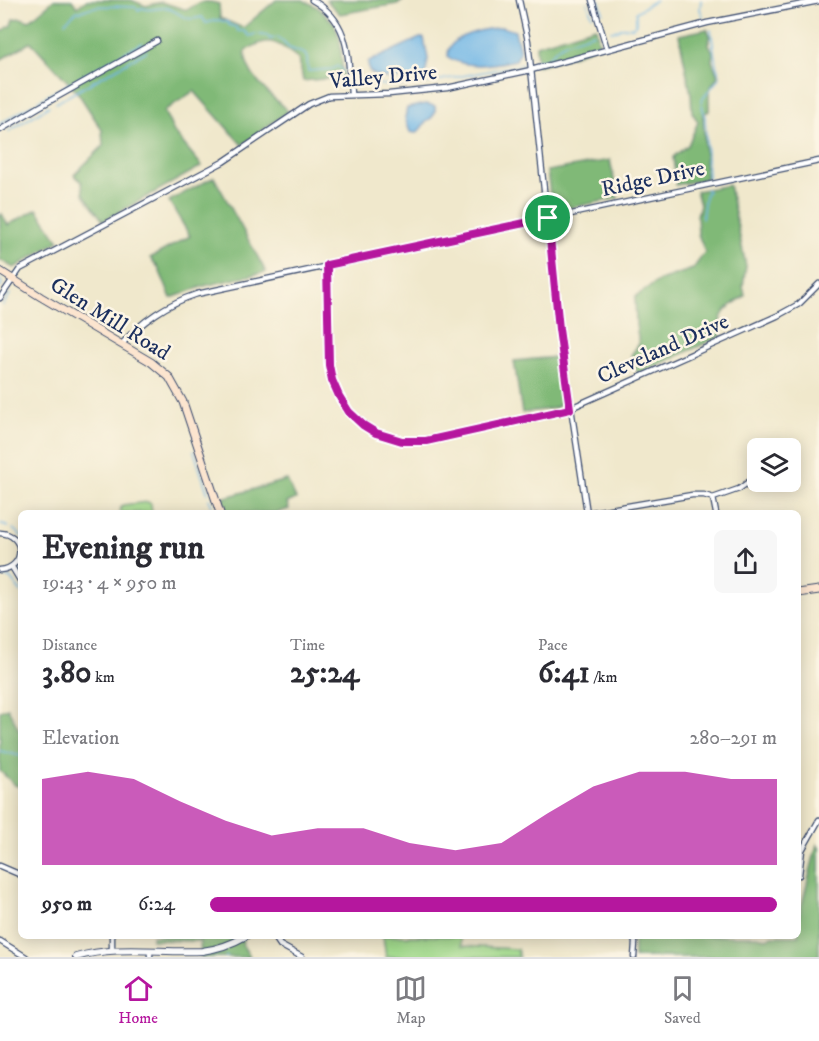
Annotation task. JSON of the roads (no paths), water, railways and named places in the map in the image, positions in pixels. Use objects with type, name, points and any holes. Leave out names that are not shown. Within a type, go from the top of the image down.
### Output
[{"type":"main road","name":"Glen Mill Road","points":[[0,271],[122,344],[159,367],[169,376],[178,390],[219,510]]},
{"type":"main road","points":[[801,593],[819,590]]},
{"type":"street","points":[[312,0],[324,8],[344,34],[349,59],[351,94]]},
{"type":"street","points":[[519,0],[528,40],[559,329],[587,510]]},
{"type":"street","points":[[592,0],[607,49]]},
{"type":"street","name":"Valley Drive","points":[[0,298],[20,269],[223,162],[311,103],[329,96],[427,91],[531,70],[706,22],[819,1]]},
{"type":"street","points":[[0,130],[157,41]]},
{"type":"street","name":"Ridge Drive","points":[[122,344],[127,337],[158,313],[188,297],[327,265],[819,161]]},
{"type":"street","name":"Cleveland Drive","points":[[327,265],[329,365],[332,380],[349,412],[363,425],[376,433],[402,441],[426,441],[570,409],[777,316],[798,304],[819,284]]},
{"type":"street","points":[[604,510],[692,495],[712,498],[739,489],[747,483]]},
{"type":"street","points":[[712,498],[715,510]]},
{"type":"street","points":[[0,532],[12,536],[18,544]]},
{"type":"street","points":[[0,570],[12,567],[18,559]]},
{"type":"street","points":[[12,567],[18,577]]},
{"type":"street","points":[[801,856],[802,850],[819,820]]},
{"type":"street","points":[[0,866],[18,874]]},
{"type":"street","points":[[112,939],[112,950]]},
{"type":"street","points":[[76,957],[112,950],[150,954],[216,949],[239,939]]},
{"type":"street","points":[[275,939],[280,945],[302,957]]},
{"type":"street","points":[[634,939],[634,957]]},
{"type":"street","points":[[0,941],[26,957]]},
{"type":"water","points":[[502,27],[515,31],[520,52],[516,60],[472,65],[448,57],[449,49],[460,38],[486,29]]},
{"type":"water","points":[[424,38],[428,59],[425,76],[388,78],[369,71],[368,62]]},
{"type":"water","points":[[426,104],[435,106],[434,114],[418,132],[410,132],[405,118],[407,108]]},
{"type":"waterway","points":[[599,0],[603,13]]},
{"type":"waterway","points":[[611,31],[633,27],[636,24],[636,12],[656,0]]},
{"type":"waterway","points":[[701,0],[700,9],[703,17]]},
{"type":"waterway","points":[[587,2],[592,16]]},
{"type":"waterway","points":[[65,22],[77,11],[93,7],[135,7],[138,10],[166,8],[185,18],[202,17],[206,23],[218,20],[228,22],[229,25],[236,27],[238,31],[244,31],[249,36],[256,34],[268,36],[270,39],[278,37],[289,48],[305,54],[308,71],[333,69],[337,66],[345,72]]},
{"type":"waterway","points":[[708,178],[705,117],[701,101],[720,77],[711,30]]},
{"type":"waterway","points":[[535,61],[548,57],[556,49],[572,40],[594,33]]},
{"type":"waterway","points":[[38,101],[142,43]]},
{"type":"waterway","points":[[56,103],[147,51]]},
{"type":"waterway","points":[[355,75],[365,83],[396,86],[426,83],[525,64]]},
{"type":"waterway","points":[[0,124],[33,104]]},
{"type":"waterway","points":[[9,131],[49,106]]},
{"type":"waterway","points":[[702,219],[705,196],[708,191],[706,189]]},
{"type":"waterway","points":[[0,279],[2,284],[0,288]]},
{"type":"waterway","points":[[3,305],[10,294]]},
{"type":"waterway","points":[[194,451],[208,494]]},
{"type":"waterway","points":[[209,499],[212,506]]},
{"type":"waterway","points":[[0,524],[8,527]]},
{"type":"waterway","points":[[13,529],[18,533]]},
{"type":"waterway","points":[[0,576],[10,578],[18,588]]},
{"type":"waterway","points":[[0,751],[18,755]]},
{"type":"waterway","points":[[625,939],[628,950]]}]
